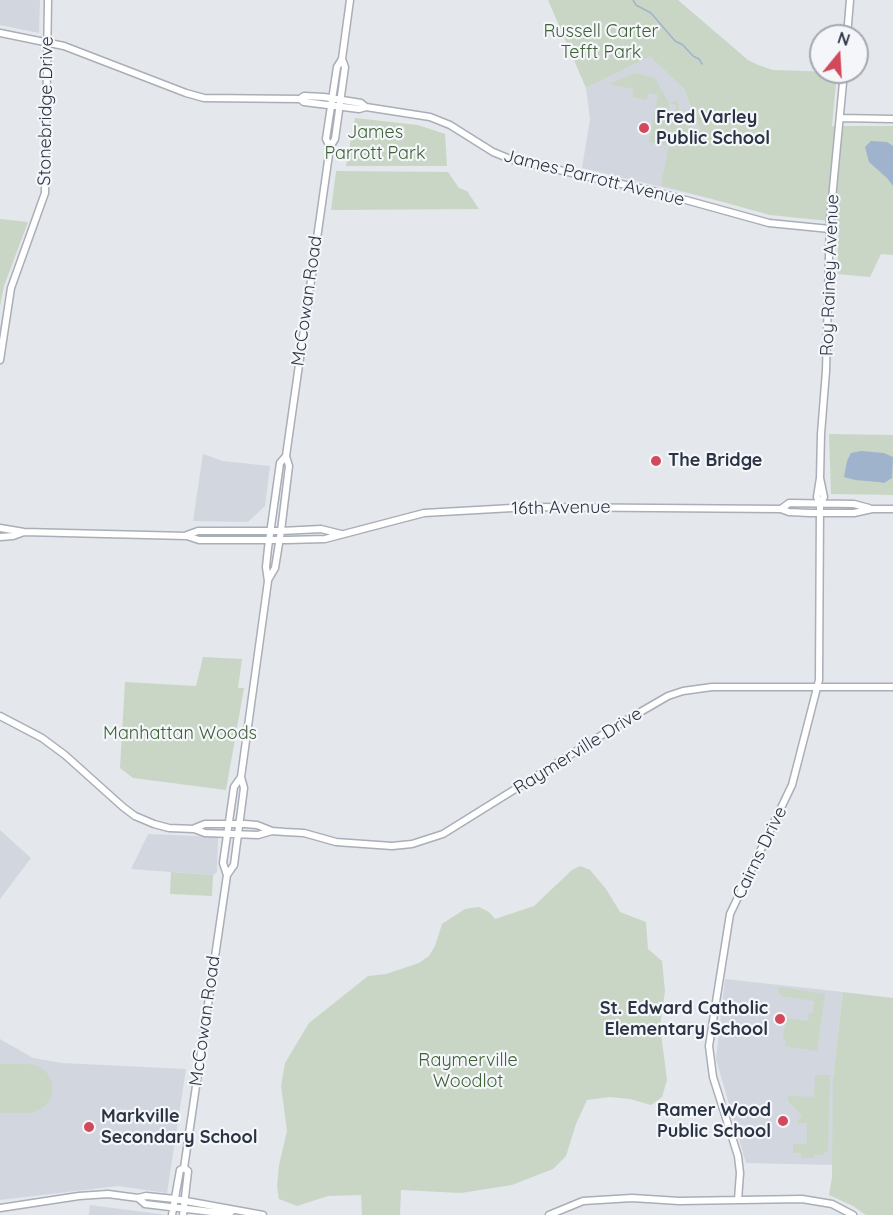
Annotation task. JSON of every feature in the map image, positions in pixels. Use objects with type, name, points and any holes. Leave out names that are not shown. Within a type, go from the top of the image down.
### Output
[{"type":"street","name":"Stonebridge Drive","points":[[0,360],[11,288],[44,197],[48,0]]},
{"type":"street","name":"McCowan Road","points":[[330,147],[326,139],[337,67],[342,58],[350,0]]},
{"type":"street","points":[[848,24],[850,0]]},
{"type":"street","name":"James Parrott Avenue","points":[[0,33],[64,46],[199,97],[332,102],[359,109],[366,106],[439,120],[493,152],[510,159],[657,192],[769,223],[830,229]]},
{"type":"street","name":"McCowan Road","points":[[268,581],[276,568],[280,541],[289,466],[286,456],[330,147],[335,139],[345,67],[342,58]]},
{"type":"street","name":"Roy Rainey Avenue","points":[[820,504],[817,497],[826,371],[831,208],[843,84]]},
{"type":"street","points":[[840,118],[893,119]]},
{"type":"street","name":"McCowan Road","points":[[172,1215],[180,1170],[184,1168],[227,875],[234,865],[244,788],[241,777],[268,581],[266,567],[270,531],[280,463],[286,456]]},
{"type":"street","name":"16th Avenue","points":[[781,509],[789,503],[854,504],[872,509]]},
{"type":"street","name":"Cairns Drive","points":[[738,1200],[740,1173],[738,1156],[709,1057],[713,1017],[730,914],[792,785],[819,680],[820,504]]},
{"type":"street","name":"16th Avenue","points":[[0,528],[24,532],[187,536],[199,540],[280,541],[325,539],[407,517],[443,512],[530,507],[781,509],[789,512],[820,513],[854,513],[872,509],[893,509]]},
{"type":"street","name":"16th Avenue","points":[[187,536],[198,531],[321,529],[344,535]]},
{"type":"street","name":"16th Avenue","points":[[0,537],[24,532]]},
{"type":"street","name":"Raymerville Drive","points":[[194,828],[205,824],[257,825],[272,831],[304,833],[347,843],[392,846],[422,842],[443,834],[618,725],[668,696],[682,691],[712,687],[893,687]]},
{"type":"street","points":[[0,716],[56,748],[135,816],[169,828],[194,828]]},
{"type":"street","name":"McCowan Road","points":[[227,875],[223,863],[234,787],[241,777]]},
{"type":"street","name":"Raymerville Drive","points":[[194,828],[205,833],[228,832],[258,835],[272,831]]},
{"type":"street","name":"McCowan Road","points":[[183,1212],[188,1171],[184,1168]]},
{"type":"street","points":[[0,1208],[108,1194],[175,1199],[263,1215]]},
{"type":"street","points":[[138,1198],[145,1204],[174,1207],[183,1212],[237,1211]]},
{"type":"street","points":[[549,1215],[573,1204],[592,1200],[632,1198],[679,1201],[812,1200],[832,1204],[853,1215]]},
{"type":"shaded area","points":[[0,0],[40,0],[39,33],[0,25]]},
{"type":"shaded area","name":"Fred Varley Public School","points":[[650,55],[684,89],[701,132],[721,143],[708,198],[582,168],[590,119],[586,88]]},
{"type":"shaded area","points":[[203,454],[223,461],[270,466],[265,506],[248,522],[193,521]]},
{"type":"shaded area","points":[[0,830],[31,858],[0,899]]},
{"type":"shaded area","points":[[148,834],[218,837],[217,872],[213,875],[131,869]]},
{"type":"shaded area","points":[[725,979],[843,992],[833,1078],[833,1165],[746,1163],[716,1059]]},
{"type":"shaded area","name":"Markville Secondary School","points":[[0,1039],[33,1058],[62,1063],[186,1069],[167,1193],[118,1186],[0,1200]]},
{"type":"shaded area","points":[[90,1205],[167,1215],[89,1215]]},
{"type":"green space","name":"Russell Carter Tefft Park","points":[[548,0],[678,0],[748,60],[773,70],[809,71],[809,84],[836,84],[832,126],[893,126],[893,255],[881,254],[870,277],[837,274],[839,222],[770,215],[661,185],[669,146],[670,115],[676,114],[676,105],[670,103],[677,100],[682,121],[701,132],[684,89],[650,56],[586,88]]},
{"type":"green space","points":[[634,73],[655,78],[669,103],[668,146],[649,142],[658,95],[648,93],[647,100],[632,97],[634,89],[610,84]]},
{"type":"green space","name":"James Parrott Park","points":[[355,118],[418,125],[445,134],[447,166],[346,166]]},
{"type":"green space","points":[[336,171],[448,172],[459,188],[467,191],[479,209],[331,210]]},
{"type":"green space","points":[[0,219],[28,222],[4,286],[0,306]]},
{"type":"green space","points":[[829,434],[893,435],[893,495],[831,494]]},
{"type":"green space","name":"Manhattan Woods","points":[[203,657],[242,659],[238,688],[244,688],[226,790],[133,778],[120,768],[125,682],[196,686]]},
{"type":"green space","name":"Raymerville Woodlot","points":[[580,866],[590,870],[606,889],[620,912],[646,922],[648,949],[662,961],[665,991],[660,1026],[667,1080],[662,1097],[651,1105],[630,1099],[610,1097],[587,1100],[576,1124],[566,1156],[553,1169],[512,1185],[461,1193],[401,1190],[400,1215],[362,1215],[361,1195],[328,1196],[297,1206],[279,1199],[277,1187],[279,1165],[287,1131],[281,1086],[285,1063],[309,1023],[368,976],[386,974],[419,963],[429,956],[442,924],[465,909],[479,907],[489,912],[495,919],[534,906],[572,870]]},
{"type":"green space","points":[[171,872],[213,875],[212,896],[170,894]]},
{"type":"green space","points":[[779,987],[825,994],[817,1051],[785,1046],[786,1040],[783,1039],[786,1018],[808,1021],[809,1013],[813,1013],[814,1001],[781,996],[781,993],[778,993]]},
{"type":"green space","points":[[843,992],[893,998],[893,1215],[866,1215],[829,1195],[832,1177],[833,1078]]},
{"type":"green space","points":[[0,1064],[38,1066],[47,1073],[52,1083],[50,1100],[45,1106],[32,1113],[0,1113]]},
{"type":"green space","points":[[815,1075],[830,1075],[828,1152],[824,1155],[815,1155],[814,1158],[801,1158],[801,1153],[793,1153],[793,1144],[807,1144],[807,1123],[796,1123],[802,1115],[788,1101],[788,1096],[814,1097]]},
{"type":"water","points":[[871,141],[887,142],[893,146],[893,186],[869,162],[865,147]]},
{"type":"water","points":[[861,451],[884,453],[893,457],[892,478],[884,483],[844,477],[851,453]]},
{"type":"waterway","points":[[633,0],[636,5],[651,13],[675,41],[683,45],[702,64]]},
{"type":"place","name":"Fred Varley Public School","points":[[644,128]]},
{"type":"place","name":"The Bridge","points":[[656,461]]},
{"type":"place","name":"St. Edward Catholic Elementary School","points":[[780,1019]]},
{"type":"place","name":"Ramer Wood Public School","points":[[783,1121]]},
{"type":"place","name":"Markville Secondary School","points":[[89,1127]]}]
